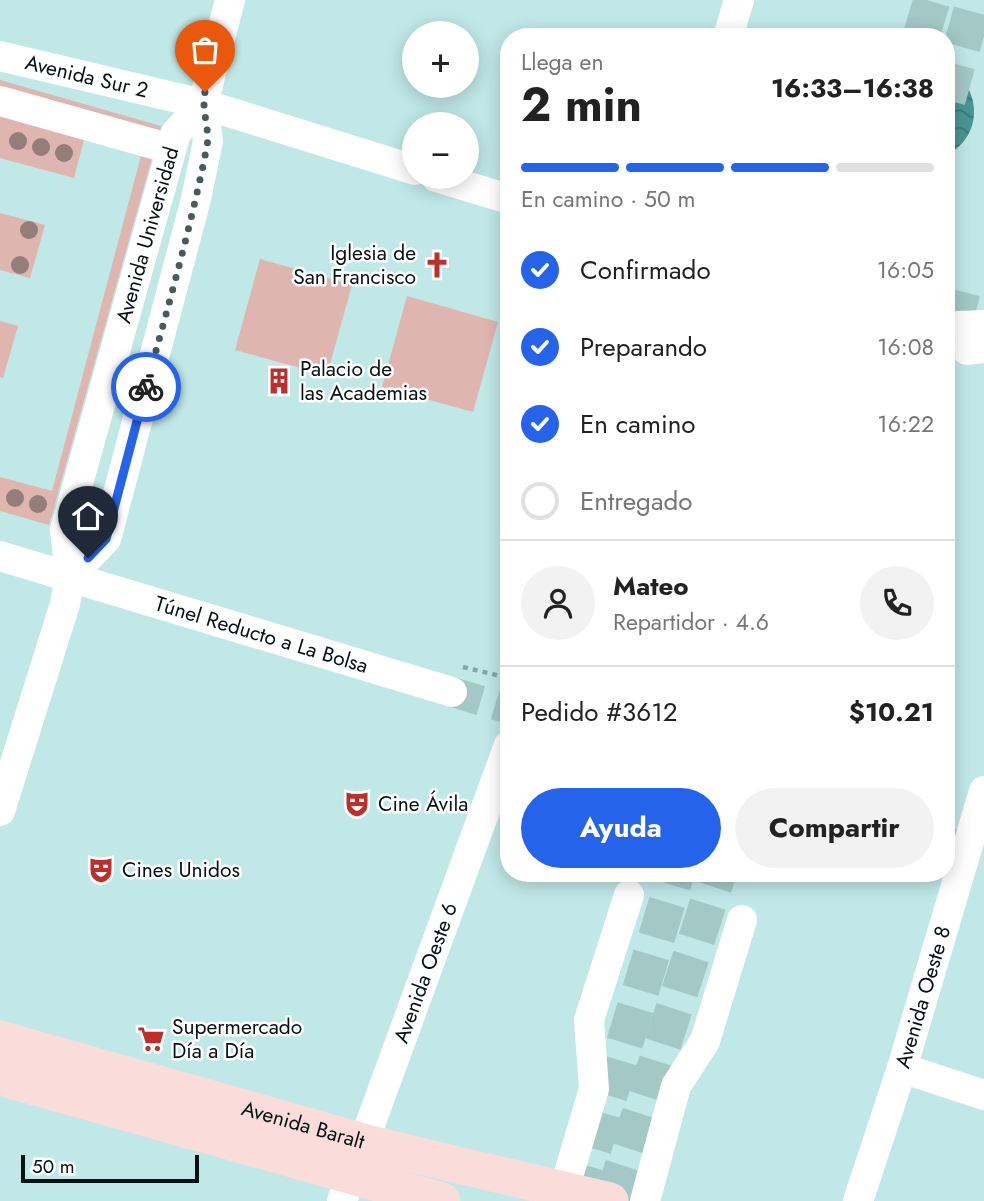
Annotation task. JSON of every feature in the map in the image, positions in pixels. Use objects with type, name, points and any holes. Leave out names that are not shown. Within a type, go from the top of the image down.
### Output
[{"type":"main road","name":"Avenida Baralt","points":[[0,1039],[362,1141],[610,1201]]},
{"type":"main road","name":"Avenida Baralt","points":[[0,1077],[346,1188],[442,1201]]},
{"type":"street","name":"Avenida Universidad","points":[[70,576],[106,539],[196,199],[208,141],[203,104],[230,0]]},
{"type":"street","points":[[731,28],[739,0]]},
{"type":"street","name":"Avenida Sur 2","points":[[0,56],[203,104],[402,166]]},
{"type":"street","points":[[0,101],[171,149]]},
{"type":"street","name":"Avenida Universidad","points":[[0,811],[65,604],[70,576],[65,530],[171,149],[176,133],[203,104]]},
{"type":"street","points":[[203,104],[402,153]]},
{"type":"street","points":[[479,172],[500,177]]},
{"type":"street","points":[[476,189],[500,196]]},
{"type":"street","name":"Túnel Reducto a La Bolsa","points":[[0,556],[452,692]]},
{"type":"street","name":"Avenida Oeste 6","points":[[346,1188],[500,769]]},
{"type":"street","name":"Avenida Oeste 8","points":[[858,1201],[978,836],[984,791]]},
{"type":"street","points":[[564,1190],[594,1089],[589,1020],[629,895]]},
{"type":"street","points":[[645,1201],[677,1086],[705,1041],[742,920]]},
{"type":"street","points":[[902,1068],[984,1095]]},
{"type":"shaded area","points":[[0,80],[161,126],[49,525],[0,511],[0,477],[52,491],[142,152],[85,136],[74,178],[0,158]]},
{"type":"shaded area","points":[[0,213],[45,225],[30,278],[0,270]]},
{"type":"shaded area","points":[[260,259],[352,285],[327,375],[235,350]]},
{"type":"shaded area","points":[[407,296],[498,322],[473,412],[382,387]]},
{"type":"shaded area","points":[[0,321],[18,326],[3,378],[0,377]]},
{"type":"water","points":[[955,72],[967,86],[974,111],[968,136],[955,149]]},
{"type":"tunnel","points":[[924,28],[932,0]]},
{"type":"tunnel","points":[[955,71],[975,0]]},
{"type":"tunnel","points":[[955,305],[984,313]]},
{"type":"tunnel","points":[[452,692],[500,706]]},
{"type":"tunnel","points":[[955,845],[984,854]]},
{"type":"tunnel","points":[[577,1201],[673,882]]},
{"type":"tunnel","points":[[612,1201],[715,882]]},
{"type":"way so far","points":[[146,387],[196,199],[208,141],[203,104],[205,92]]},
{"type":"place","name":"Iglesia de San Francisco","points":[[437,265]]},
{"type":"place","name":"Palacio de las Academias","points":[[279,381]]},
{"type":"place","name":"Cine Ávila","points":[[357,804]]},
{"type":"place","name":"Cines Unidos","points":[[101,870]]},
{"type":"place","name":"Supermercado Día a Día","points":[[151,1039]]},
{"type":"route","points":[[88,558],[106,539],[146,387]]}]
